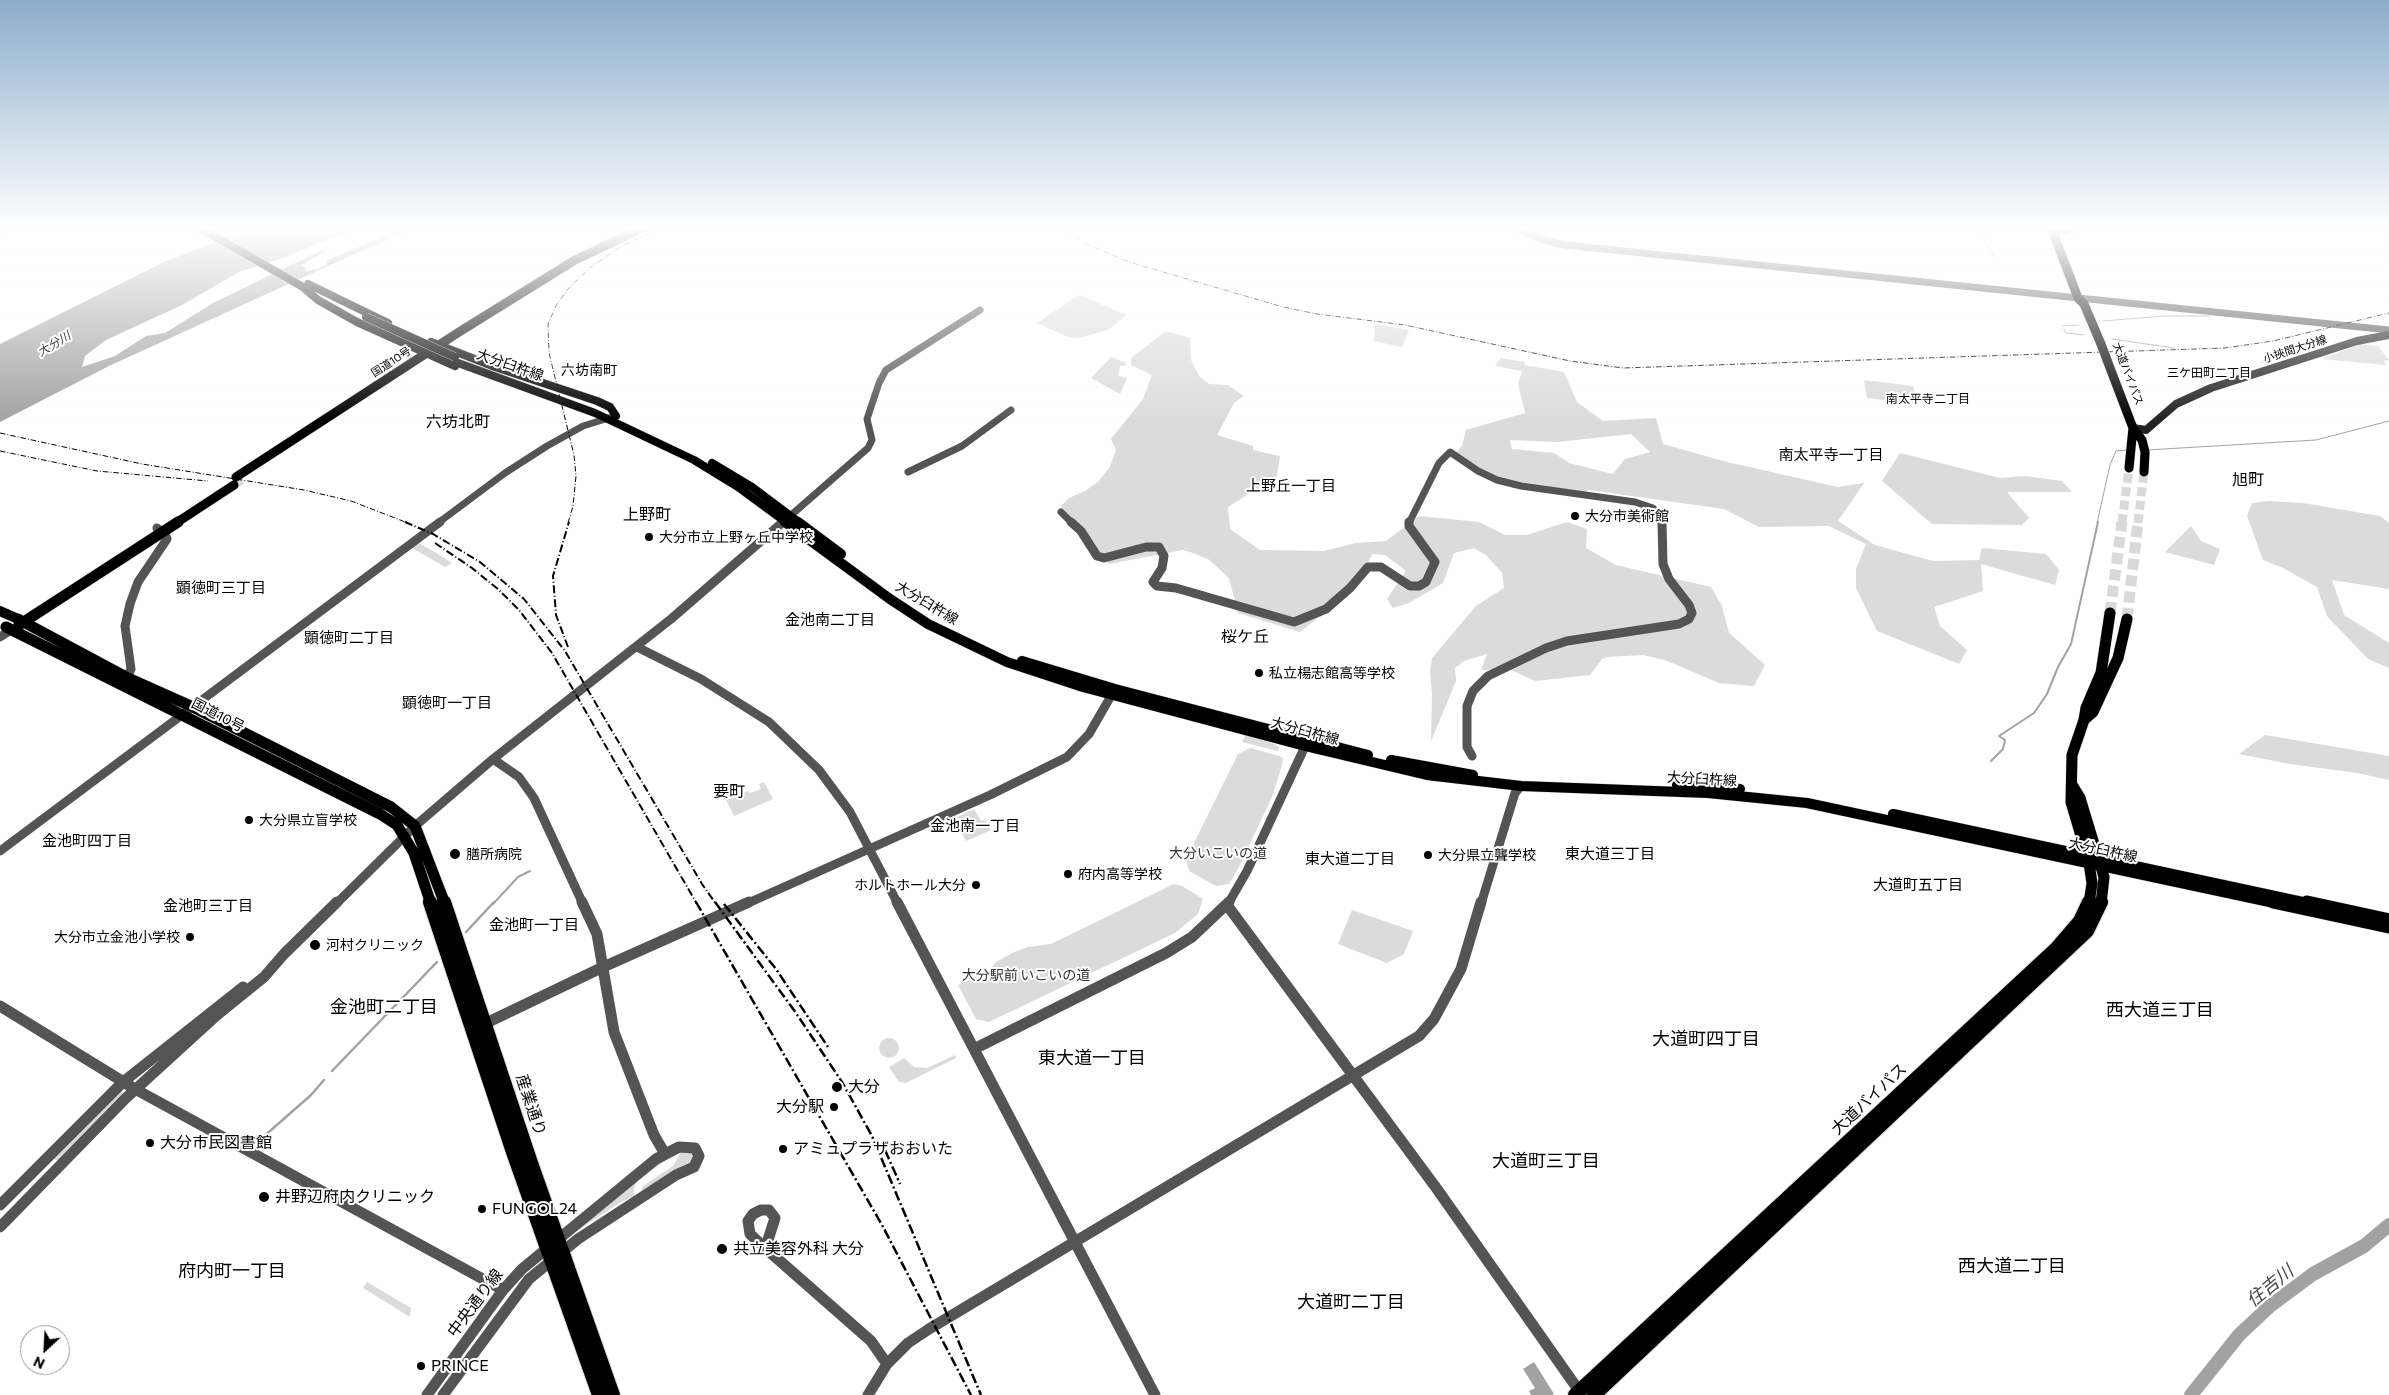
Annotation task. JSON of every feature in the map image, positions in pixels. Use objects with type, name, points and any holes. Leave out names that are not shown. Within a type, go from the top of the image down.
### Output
[{"type":"highway","name":"国道10号","points":[[4,628],[21,620],[526,292]]},
{"type":"highway","name":"大道バイパス","points":[[2079,292],[2133,428],[2144,446],[2144,472]]},
{"type":"highway","name":"大道バイパス","points":[[2129,468],[2133,428]]},
{"type":"highway","name":"大道バイパス","points":[[1594,1395],[2087,931],[2098,915],[2104,886],[2094,860],[2080,798],[2072,785],[2074,744],[2100,673],[2110,613]]},
{"type":"highway","name":"大道バイパス","points":[[2084,720],[2093,712],[2115,665],[2127,619]]},
{"type":"highway","name":"国道10号","points":[[21,620],[125,681]]},
{"type":"highway","name":"国道10号","points":[[4,628],[125,681],[391,807],[415,826]]},
{"type":"highway","name":"国道10号","points":[[189,711],[380,814],[396,825],[405,836]]},
{"type":"highway","points":[[415,826],[436,878],[478,1027]]},
{"type":"highway","points":[[405,836],[414,853],[478,1027],[555,1250],[598,1395]]},
{"type":"highway","name":"大道バイパス","points":[[1579,1394],[2056,949],[2080,921],[2090,901],[2094,860]]},
{"type":"highway","points":[[555,1250],[613,1395]]},
{"type":"main road","points":[[317,292],[331,300],[442,346],[597,401],[610,407],[612,417],[590,416],[427,356],[357,322],[331,300]]},
{"type":"main road","name":"大分臼杵線","points":[[317,292],[364,318],[452,358],[659,435],[723,470],[886,590],[943,626],[1010,657],[1113,692],[1427,775],[1521,786],[1708,793],[1807,803],[2389,920]]},
{"type":"main road","name":"小挾間大分線","points":[[2133,428],[2146,430],[2176,404],[2211,388],[2357,340],[2389,335]]},
{"type":"main road","points":[[0,611],[21,620]]},
{"type":"main road","name":"大分臼杵線","points":[[1306,743],[1396,761],[1498,778],[1715,786],[1814,798],[2389,927]]},
{"type":"street","points":[[2008,292],[2389,330]]},
{"type":"street","points":[[0,1227],[135,1089],[217,1015],[264,977],[284,954],[415,826],[493,759],[637,648],[871,444],[872,440],[867,419],[879,382],[886,370],[980,310]]},
{"type":"street","points":[[908,472],[962,446],[1011,410]]},
{"type":"street","points":[[0,852],[518,464],[583,426],[612,417]]},
{"type":"street","points":[[1061,512],[1081,531],[1097,556],[1104,558],[1146,547],[1159,547],[1164,556],[1162,568],[1153,582],[1157,586],[1176,588],[1294,622],[1313,616],[1326,609],[1350,588],[1368,567],[1381,567],[1401,582],[1410,586],[1419,586],[1426,582],[1434,562],[1410,526],[1409,521],[1439,463],[1450,452],[1484,475],[1502,481],[1635,502],[1653,508],[1662,518],[1661,557],[1664,568],[1669,579],[1689,605],[1690,617],[1679,624],[1567,641],[1546,648],[1488,676],[1473,691],[1468,706],[1467,747],[1472,756]]},
{"type":"street","points":[[125,681],[131,669],[125,626],[127,615],[138,582],[166,542],[166,536],[159,530]]},
{"type":"street","points":[[0,637],[4,628]]},
{"type":"street","points":[[637,648],[701,679],[770,722],[790,740],[833,788],[855,820],[1155,1395]]},
{"type":"street","points":[[478,1027],[601,968],[990,795],[1067,757],[1089,734],[1113,692]]},
{"type":"street","points":[[974,1048],[1184,942],[1205,927],[1227,905],[1247,871],[1306,743]]},
{"type":"street","points":[[493,759],[519,777],[534,798],[597,934],[601,968],[614,1032],[621,1054],[665,1154]]},
{"type":"street","points":[[868,1395],[887,1364],[908,1344],[929,1329],[1419,1036],[1434,1019],[1454,985],[1471,941],[1515,793],[1521,786]]},
{"type":"street","points":[[1227,905],[1437,1189],[1579,1394]]},
{"type":"street","points":[[0,1205],[123,1082],[284,954]]},
{"type":"street","points":[[0,1006],[135,1089],[503,1290]]},
{"type":"street","points":[[686,1145],[695,1148],[699,1156],[696,1164],[690,1170],[676,1175],[555,1250],[665,1154],[686,1145]]},
{"type":"street","name":"中央通り線","points":[[427,1395],[503,1290],[522,1269],[555,1250]]},
{"type":"street","name":"中央通り線","points":[[443,1395],[522,1286],[555,1250]]},
{"type":"street","points":[[769,1251],[878,1348],[887,1364]]},
{"type":"green space","points":[[1079,295],[1127,315],[1108,330],[1079,338],[1068,337],[1037,323]]},
{"type":"green space","points":[[1375,324],[1409,330],[1402,347],[1374,341]]},
{"type":"green space","points":[[1166,331],[1190,338],[1191,360],[1199,376],[1209,384],[1228,385],[1244,396],[1234,403],[1217,435],[1253,446],[1253,450],[1280,456],[1277,476],[1228,507],[1230,529],[1260,550],[1324,551],[1356,543],[1386,541],[1419,516],[1479,522],[1505,535],[1527,535],[1567,522],[1587,529],[1586,548],[1616,565],[1711,587],[1722,606],[1729,633],[1765,665],[1754,686],[1719,683],[1665,660],[1643,655],[1607,657],[1602,659],[1590,675],[1535,681],[1509,669],[1481,670],[1487,654],[1464,661],[1455,668],[1456,681],[1431,741],[1432,694],[1430,672],[1432,658],[1476,606],[1504,588],[1502,573],[1486,555],[1474,548],[1454,553],[1443,583],[1409,603],[1393,608],[1387,599],[1406,571],[1385,555],[1372,554],[1360,580],[1339,602],[1300,632],[1238,613],[1229,578],[1208,559],[1190,552],[1183,550],[1109,564],[1061,506],[1069,498],[1085,491],[1098,482],[1110,467],[1116,450],[1111,439],[1143,399],[1152,375],[1131,365],[1131,358]]},
{"type":"green space","points":[[2360,344],[2378,346],[2389,360],[2384,361],[2386,365],[2322,359]]},
{"type":"green space","points":[[1111,357],[1126,363],[1126,366],[1120,366],[1118,376],[1127,378],[1120,394],[1091,378]]},
{"type":"green space","points":[[1501,358],[1525,362],[1524,365],[1564,372],[1577,402],[1603,421],[1656,418],[1663,444],[1727,462],[1838,487],[1864,483],[1838,521],[1875,545],[1933,561],[1979,560],[1982,548],[2046,554],[2059,570],[2055,585],[1981,564],[1983,591],[1934,607],[1940,626],[1967,650],[1959,664],[1877,631],[1856,588],[1856,569],[1866,544],[1829,526],[1759,527],[1724,509],[1589,490],[1583,493],[1497,479],[1455,453],[1462,446],[1466,430],[1525,413],[1518,384],[1522,371],[1495,366]],"holes":[[[1631,434],[1650,452],[1625,459],[1613,474],[1569,463],[1554,453],[1512,449],[1510,440],[1557,442]]]},
{"type":"green space","points":[[1864,380],[1913,386],[1917,404],[1867,398]]},
{"type":"green space","points":[[1900,453],[2000,478],[2025,476],[2062,481],[2072,492],[2007,492],[2029,518],[2022,525],[1932,524],[1882,481]]},
{"type":"green space","points":[[2269,501],[2303,503],[2380,516],[2389,523],[2389,589],[2332,580],[2344,615],[2389,643],[2389,668],[2368,659],[2327,616],[2317,587],[2283,568],[2263,560],[2247,516],[2252,503]]},
{"type":"green space","points":[[2191,526],[2201,541],[2220,549],[2214,565],[2165,552]]},
{"type":"green space","points":[[419,543],[452,563],[445,567],[412,548]]},
{"type":"green space","points":[[1246,735],[1274,744],[1279,747],[1278,751],[1242,742]]},
{"type":"green space","points":[[2265,735],[2389,756],[2389,780],[2239,754]]},
{"type":"green space","name":"大分いこいの道","points":[[1250,748],[1283,758],[1282,765],[1272,797],[1239,867],[1229,884],[1216,886],[1189,871],[1186,859],[1238,754]]},
{"type":"green space","points":[[764,782],[773,799],[734,816],[726,800],[748,791],[750,793],[761,789],[759,784]]},
{"type":"green space","points":[[974,809],[981,821],[985,819],[991,830],[966,841],[953,819]]},
{"type":"green space","name":"大分駅前 いこいの道","points":[[1174,884],[1182,886],[1203,899],[1198,914],[1175,933],[989,1022],[976,1019],[958,985],[990,970],[996,962],[1014,952],[1028,947],[1051,944]]},
{"type":"green space","points":[[1352,910],[1413,931],[1404,954],[1387,963],[1338,944]]},
{"type":"green space","points":[[889,1038],[896,1041],[899,1048],[896,1055],[889,1058],[882,1055],[879,1048],[882,1041]]},
{"type":"green space","points":[[955,1055],[956,1058],[906,1083],[899,1082],[889,1067],[904,1058],[914,1067],[927,1068]]},
{"type":"green space","points":[[121,1091],[126,1094],[60,1162],[52,1158]]},
{"type":"green space","points":[[692,1150],[694,1161],[641,1192],[643,1186],[673,1166],[681,1152]]},
{"type":"green space","points":[[668,1159],[637,1181],[634,1188],[634,1196],[578,1230],[656,1164]]},
{"type":"green space","points":[[367,1282],[411,1308],[410,1317],[363,1288]]},
{"type":"water","name":"大分川","points":[[104,292],[204,292],[182,305],[106,340],[85,356],[82,367],[115,356],[146,336],[165,333],[213,303],[235,292],[271,292],[109,366],[0,422],[0,344]]},
{"type":"water","points":[[1534,1362],[1554,1394],[1531,1395],[1529,1391],[1535,1388],[1523,1369]]},
{"type":"waterway","points":[[2103,321],[2164,316],[2209,316]]},
{"type":"waterway","points":[[2063,326],[2079,325]]},
{"type":"waterway","points":[[2064,329],[2066,333],[2084,335]]},
{"type":"waterway","points":[[2112,339],[2174,348]]},
{"type":"waterway","points":[[2147,450],[2316,440],[2389,421]]},
{"type":"waterway","points":[[2097,523],[2110,465],[2116,451],[2127,450]]},
{"type":"waterway","points":[[1991,761],[2003,749],[2005,740],[1999,736],[2034,713],[2047,694],[2058,667],[2071,644],[2098,522]]},
{"type":"waterway","points":[[493,904],[518,877],[530,871]]},
{"type":"waterway","points":[[466,932],[494,902]]},
{"type":"waterway","points":[[332,1071],[437,962]]},
{"type":"waterway","points":[[254,1145],[311,1095],[324,1080]]},
{"type":"waterway","name":"住吉川","points":[[2191,1395],[2239,1335],[2270,1306],[2313,1274],[2364,1246],[2389,1225]]},
{"type":"tunnel","points":[[2122,523],[2129,468]]},
{"type":"tunnel","points":[[2138,523],[2144,472]]},
{"type":"tunnel","points":[[234,485],[245,478]]},
{"type":"tunnel","points":[[2110,613],[2122,522]]},
{"type":"tunnel","points":[[2127,619],[2138,522]]},
{"type":"railway","points":[[566,292],[557,304],[548,324],[549,353],[574,455],[576,476],[573,506],[568,523]]},
{"type":"railway","points":[[1232,292],[1283,307],[1317,314],[1405,325],[1570,361],[1623,368],[2225,348],[2273,341],[2389,313]]},
{"type":"railway","points":[[0,433],[142,464],[304,490],[351,501],[408,523]]},
{"type":"railway","points":[[0,451],[97,471],[208,481]]},
{"type":"railway","points":[[405,522],[433,534],[480,562],[524,599],[565,651],[702,884],[716,904]]},
{"type":"railway","points":[[568,647],[556,615],[553,576],[569,522]]},
{"type":"railway","points":[[435,543],[472,568],[499,590],[519,610],[552,653],[697,904]]},
{"type":"railway","points":[[696,902],[882,1225],[971,1395]]},
{"type":"railway","points":[[715,902],[796,1013],[842,1082],[872,1136],[981,1395]]},
{"type":"railway","points":[[724,904],[776,969],[828,1047]]},
{"type":"railway","points":[[885,1150],[900,1184]]},
{"type":"place","name":"大分市美術館","points":[[1575,516]]},
{"type":"place","name":"大分市立上野ヶ丘中学校","points":[[649,537]]},
{"type":"place","name":"私立楊志館高等学校","points":[[1259,673]]},
{"type":"place","name":"大分県立盲学校","points":[[249,820]]},
{"type":"place","name":"膳所病院","points":[[455,854]]},
{"type":"place","name":"大分県立聾学校","points":[[1428,855]]},
{"type":"place","name":"府内高等学校","points":[[1068,874]]},
{"type":"place","name":"ホルトホール大分","points":[[976,885]]},
{"type":"place","name":"大分市立金池小学校","points":[[190,937]]},
{"type":"place","name":"河村クリニック","points":[[315,945]]},
{"type":"place","name":"大分","points":[[837,1087]]},
{"type":"place","name":"大分駅","points":[[834,1107]]},
{"type":"place","name":"大分市民図書館","points":[[150,1143]]},
{"type":"place","name":"アミュプラザおおいた","points":[[783,1149]]},
{"type":"place","name":"井野辺府内クリニック","points":[[264,1197]]},
{"type":"place","name":"FUNGOL24","points":[[482,1209]]},
{"type":"place","name":"共立美容外科 大分","points":[[722,1249]]},
{"type":"place","name":"PRINCE","points":[[421,1366]]},
{"type":"district","name":"六坊南町","points":[[589,370]]},
{"type":"district","name":"三ケ田町二丁目","points":[[2209,373]]},
{"type":"district","name":"南太平寺二丁目","points":[[1928,399]]},
{"type":"district","name":"六坊北町","points":[[458,422]]},
{"type":"district","name":"南太平寺一丁目","points":[[1831,455]]},
{"type":"district","name":"旭町","points":[[2248,480]]},
{"type":"district","name":"上野丘一丁目","points":[[1291,486]]},
{"type":"district","name":"上野町","points":[[647,515]]},
{"type":"district","name":"顕徳町三丁目","points":[[221,588]]},
{"type":"district","name":"金池南二丁目","points":[[830,620]]},
{"type":"district","name":"桜ケ丘","points":[[1245,637]]},
{"type":"district","name":"顕徳町二丁目","points":[[349,638]]},
{"type":"district","name":"顕徳町一丁目","points":[[447,703]]},
{"type":"district","name":"要町","points":[[729,792]]},
{"type":"district","name":"金池南一丁目","points":[[975,826]]},
{"type":"district","name":"金池町四丁目","points":[[87,841]]},
{"type":"district","name":"東大道三丁目","points":[[1610,854]]},
{"type":"district","name":"東大道二丁目","points":[[1350,859]]},
{"type":"district","name":"大道町五丁目","points":[[1918,885]]},
{"type":"district","name":"金池町三丁目","points":[[208,906]]},
{"type":"district","name":"金池町一丁目","points":[[534,925]]},
{"type":"district","name":"金池町二丁目","points":[[384,1007]]},
{"type":"district","name":"西大道三丁目","points":[[2160,1010]]},
{"type":"district","name":"大道町四丁目","points":[[1706,1039]]},
{"type":"district","name":"東大道一丁目","points":[[1092,1058]]},
{"type":"district","name":"大道町三丁目","points":[[1546,1161]]},
{"type":"district","name":"西大道二丁目","points":[[2012,1266]]},
{"type":"district","name":"府内町一丁目","points":[[232,1271]]},
{"type":"district","name":"大道町二丁目","points":[[1351,1302]]}]
